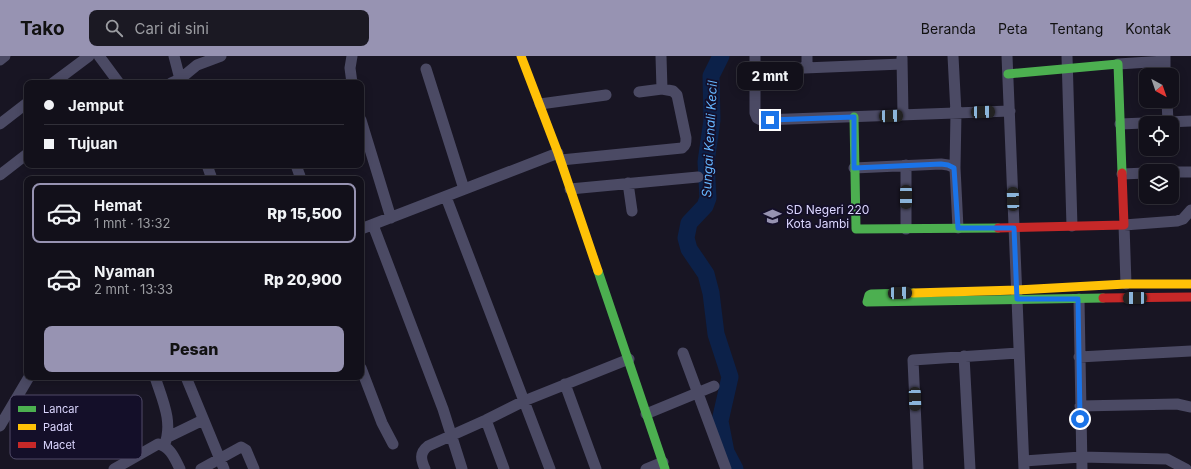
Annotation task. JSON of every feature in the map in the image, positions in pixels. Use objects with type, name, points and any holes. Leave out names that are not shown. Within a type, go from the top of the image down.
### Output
[{"type":"street","points":[[0,60],[5,56]]},
{"type":"street","points":[[58,80],[89,56]]},
{"type":"street","points":[[99,56],[117,80]]},
{"type":"street","points":[[174,56],[177,80]]},
{"type":"street","points":[[179,80],[197,65],[221,56]]},
{"type":"street","points":[[350,80],[352,56]]},
{"type":"street","points":[[521,56],[560,157],[664,466],[646,469]]},
{"type":"street","points":[[660,56],[662,89]]},
{"type":"street","points":[[755,56],[755,113],[757,118],[761,120],[1010,111]]},
{"type":"street","points":[[807,56],[807,68]]},
{"type":"street","points":[[953,56],[956,113],[954,168],[958,228]]},
{"type":"street","points":[[1008,56],[1024,465],[1081,457],[1167,460],[1186,469]]},
{"type":"street","points":[[1067,56],[1072,226]]},
{"type":"street","points":[[1008,74],[1118,64],[1165,58],[1166,68]]},
{"type":"street","points":[[755,70],[807,68],[858,61],[902,60],[903,115]]},
{"type":"street","points":[[1118,64],[1126,284]]},
{"type":"street","points":[[426,70],[464,189]]},
{"type":"street","points":[[364,228],[464,189],[560,157],[682,148],[686,143],[686,138],[678,98],[674,91],[662,89],[639,92]]},
{"type":"street","points":[[540,104],[606,95]]},
{"type":"street","points":[[0,124],[24,105]]},
{"type":"street","points":[[854,117],[856,229],[1014,228],[1124,225],[1177,221],[1183,219],[1191,210]]},
{"type":"street","points":[[1179,122],[1191,121]]},
{"type":"street","points":[[1120,124],[1139,123]]},
{"type":"street","points":[[364,130],[391,218]]},
{"type":"street","points":[[0,175],[24,156]]},
{"type":"street","points":[[854,168],[945,164],[954,168]]},
{"type":"street","points":[[906,165],[906,229]]},
{"type":"street","points":[[1179,172],[1191,172]]},
{"type":"street","points":[[1122,174],[1139,173]]},
{"type":"street","points":[[570,189],[698,176]]},
{"type":"street","points":[[628,183],[632,211]]},
{"type":"street","points":[[446,196],[550,469]]},
{"type":"street","points":[[373,225],[443,409],[462,469]]},
{"type":"street","points":[[1191,284],[1126,284],[1060,287],[1017,294],[867,302],[868,295],[871,294],[1017,294],[1061,299],[1191,297]]},
{"type":"street","points":[[1060,287],[1061,299]]},
{"type":"street","points":[[1078,299],[1082,469]]},
{"type":"street","points":[[1079,357],[1191,351]]},
{"type":"street","points":[[683,353],[726,469]]},
{"type":"street","points":[[918,469],[913,360],[1019,353]]},
{"type":"street","points":[[964,356],[970,469]]},
{"type":"street","points":[[425,469],[421,461],[423,450],[434,443],[524,401],[629,359]]},
{"type":"street","points":[[364,376],[382,423],[393,444]]},
{"type":"street","points":[[18,395],[27,380]]},
{"type":"street","points":[[156,380],[167,414],[169,427],[166,442],[180,469]]},
{"type":"street","points":[[187,380],[218,458],[224,469]]},
{"type":"street","points":[[565,384],[596,469]]},
{"type":"street","points":[[646,414],[698,394],[714,386]]},
{"type":"street","points":[[1080,406],[1177,404],[1191,407]]},
{"type":"street","points":[[0,426],[10,409]]},
{"type":"street","points":[[142,452],[156,444],[166,442],[203,420]]},
{"type":"street","points":[[486,420],[504,469]]},
{"type":"street","points":[[201,469],[239,447],[243,447],[254,469]]},
{"type":"street","points":[[114,469],[131,459]]},
{"type":"waterway","name":"Sungai Kenali Kecil","points":[[721,56],[711,76],[712,120],[706,162],[708,198],[705,206],[689,223],[686,238],[689,249],[706,274],[711,293],[716,334],[730,377],[720,421],[726,452],[735,469]]},
{"type":"traffic: fast","points":[[1008,74],[1118,64],[1122,173]]},
{"type":"traffic: fast","points":[[854,117],[856,229],[998,228]]},
{"type":"traffic: fast","points":[[598,271],[665,469]]},
{"type":"traffic: fast","points":[[913,293],[871,294],[869,295],[867,302],[1103,298]]},
{"type":"traffic: slow","points":[[521,56],[558,153],[598,271]]},
{"type":"traffic: slow","points":[[913,293],[1017,290],[1126,284],[1191,284]]},
{"type":"traffic: jam","points":[[998,228],[1124,225],[1122,173]]},
{"type":"traffic: jam","points":[[1103,298],[1191,297]]},
{"type":"place","name":"SD Negeri 220 Kota Jambi","points":[[773,217]]},
{"type":"route","points":[[770,120],[854,117],[854,168],[945,164],[954,168],[958,228],[1014,228],[1017,299],[1078,299],[1080,419]]}]
